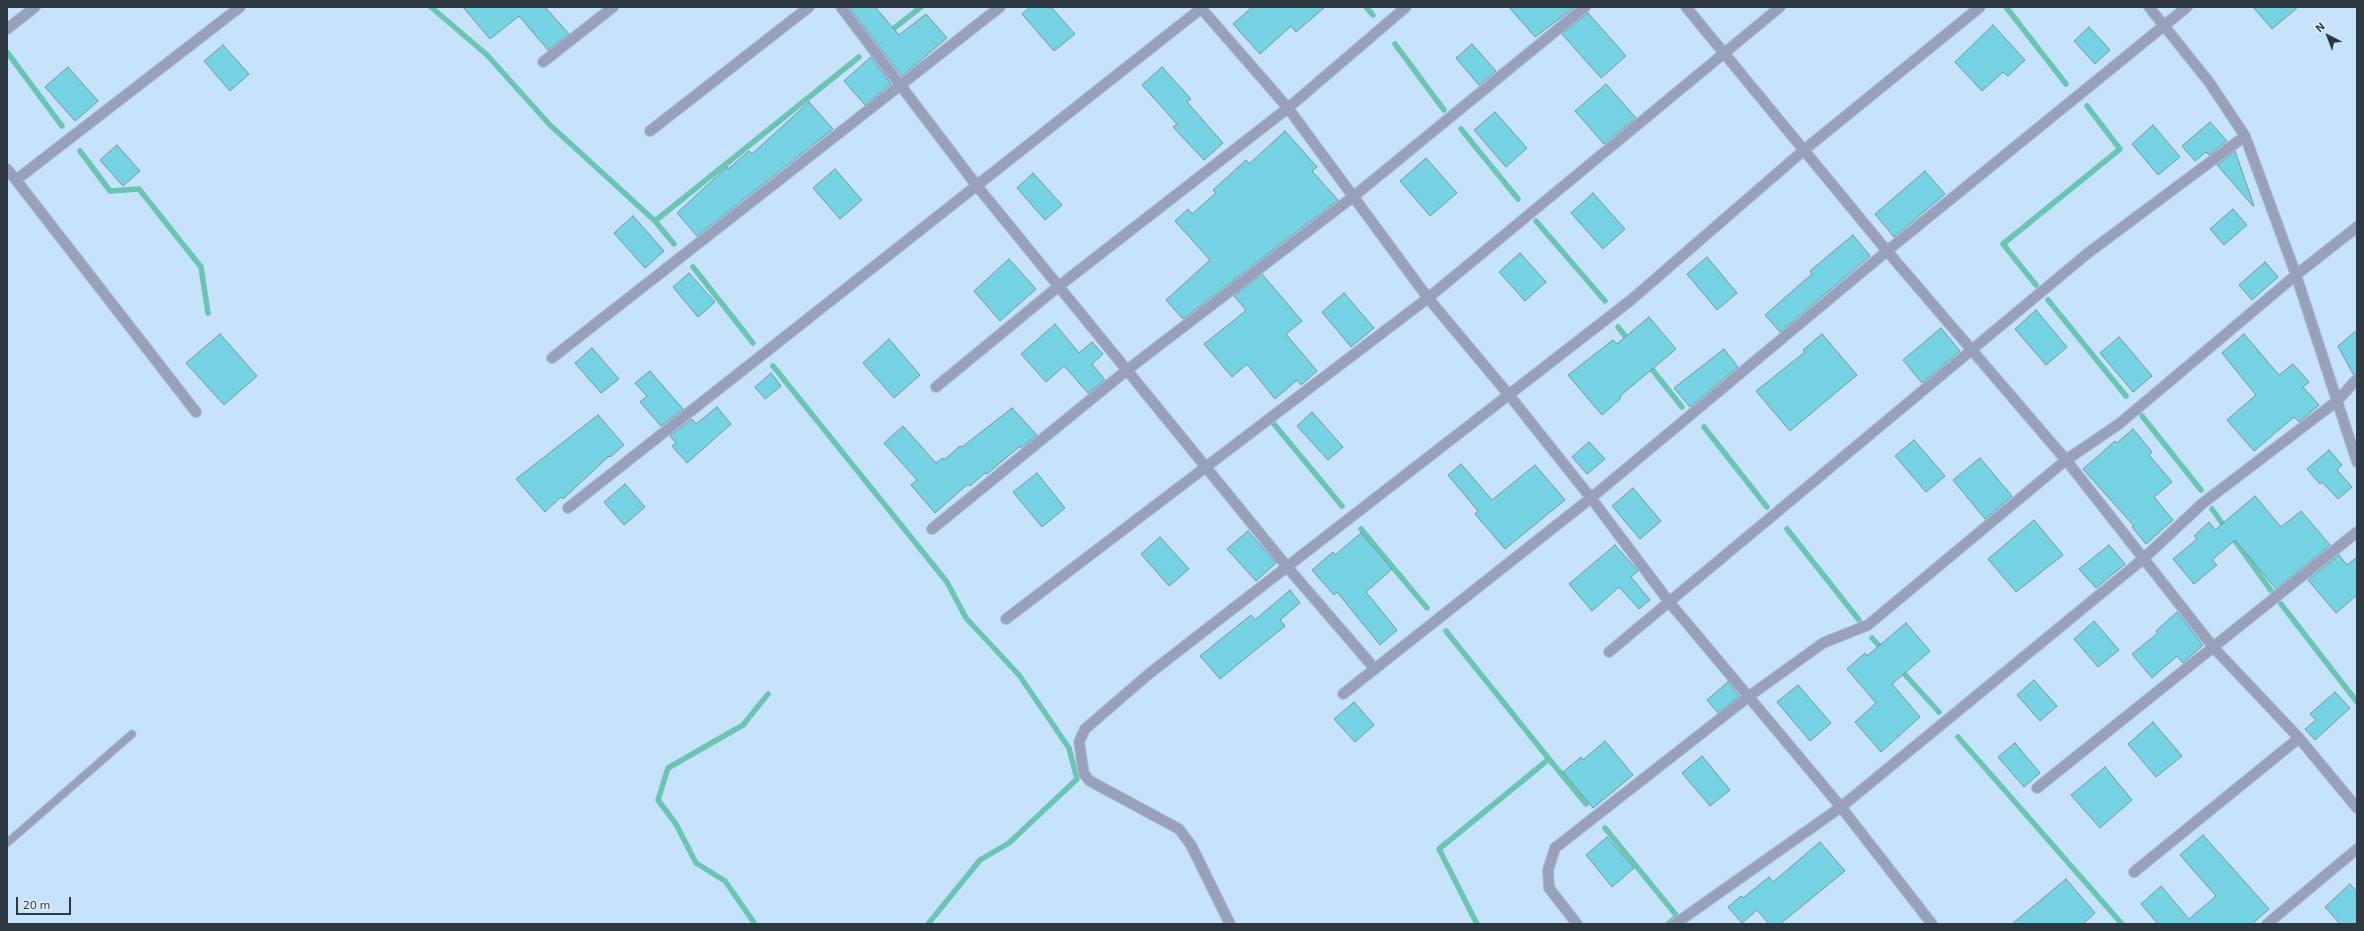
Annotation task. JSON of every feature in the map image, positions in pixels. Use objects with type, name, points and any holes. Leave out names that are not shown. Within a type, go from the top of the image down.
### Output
[{"type":"street","points":[[7,29],[35,7]]},
{"type":"street","points":[[16,180],[240,7]]},
{"type":"street","points":[[543,62],[613,7]]},
{"type":"street","points":[[650,130],[809,7]]},
{"type":"street","points":[[840,7],[977,186],[1288,568],[1374,669]]},
{"type":"street","points":[[552,358],[1000,7]]},
{"type":"street","points":[[936,387],[1059,286],[1288,108],[1406,7]]},
{"type":"street","points":[[932,529],[1127,370],[1354,196],[1585,7]]},
{"type":"street","points":[[1686,7],[1804,150],[2066,460],[2214,648],[2299,738],[2357,808]]},
{"type":"street","points":[[1006,619],[1205,466],[1428,298],[1780,7]]},
{"type":"street","points":[[1230,924],[1186,838],[1178,830],[1090,781],[1084,774],[1080,742],[1085,729],[1150,673],[1288,568],[1632,300],[1804,150],[1980,7]]},
{"type":"street","points":[[2148,7],[2209,82],[2245,136],[2296,275],[2357,462]]},
{"type":"street","points":[[1343,694],[1591,498],[1888,250],[2187,7]]},
{"type":"street","points":[[568,508],[1201,8],[1288,108],[1428,298],[1509,395],[1591,498],[1670,603],[1841,807],[1932,924]]},
{"type":"street","points":[[1609,652],[1670,603],[2088,253],[2245,136]]},
{"type":"street","points":[[7,169],[196,412]]},
{"type":"street","points":[[1577,924],[1549,888],[1548,870],[1555,848],[1748,696],[1823,643],[1868,625],[2066,460],[2119,424],[2296,275],[2357,227]]},
{"type":"street","points":[[1675,924],[1841,807],[2143,559],[2203,503],[2337,401],[2357,379]]},
{"type":"street","points":[[2037,788],[2214,648],[2357,532]]},
{"type":"street","points":[[2134,872],[2299,738]]},
{"type":"street","points":[[2267,924],[2357,849]]},
{"type":"lane","points":[[7,843],[132,734]]},
{"type":"building","points":[[463,7],[545,7],[569,34],[548,50],[519,16],[490,39]]},
{"type":"building","points":[[849,7],[875,7],[899,35],[926,14],[947,38],[902,76]]},
{"type":"building","points":[[1030,7],[1051,7],[1075,34],[1054,51],[1022,14]]},
{"type":"building","points":[[1252,7],[1325,7],[1296,32],[1291,26],[1260,54],[1233,24]]},
{"type":"building","points":[[1509,7],[1575,7],[1535,37]]},
{"type":"building","points":[[2253,7],[2298,7],[2272,29]]},
{"type":"building","points":[[1588,13],[1626,56],[1601,78],[1562,34]]},
{"type":"building","points":[[1993,25],[2025,60],[2008,76],[2003,72],[1982,91],[1955,62]]},
{"type":"building","points":[[2089,27],[2110,50],[2095,64],[2074,41]]},
{"type":"building","points":[[1472,44],[1496,71],[1479,85],[1456,58]]},
{"type":"building","points":[[223,45],[249,74],[230,91],[204,61]]},
{"type":"building","points":[[871,57],[891,84],[865,105],[844,81]]},
{"type":"building","points":[[68,67],[98,101],[75,121],[45,87]]},
{"type":"building","points":[[1162,67],[1191,99],[1187,102],[1223,143],[1204,160],[1173,127],[1177,124],[1142,85]]},
{"type":"building","points":[[1606,84],[1636,118],[1604,144],[1575,111]]},
{"type":"building","points":[[809,102],[833,129],[697,236],[677,213],[727,167],[728,169],[749,151],[752,154]]},
{"type":"building","points":[[1495,112],[1527,148],[1506,167],[1474,130]]},
{"type":"building","points":[[2210,122],[2227,141],[2209,155],[2206,152],[2195,161],[2182,146]]},
{"type":"building","points":[[2153,125],[2180,157],[2158,175],[2132,144]]},
{"type":"building","points":[[1285,131],[1317,167],[1312,171],[1338,200],[1183,319],[1166,300],[1210,260],[1175,221],[1188,209],[1192,214],[1216,193],[1213,190],[1246,160],[1249,164]]},
{"type":"building","points":[[117,145],[140,171],[123,186],[100,160]]},
{"type":"building","points":[[2235,151],[2254,206],[2217,165]]},
{"type":"building","points":[[1426,158],[1457,193],[1430,216],[1400,181]]},
{"type":"building","points":[[835,169],[862,200],[840,219],[813,188]]},
{"type":"building","points":[[1925,171],[1945,194],[1894,237],[1875,214]]},
{"type":"building","points":[[1033,173],[1062,205],[1045,220],[1017,188]]},
{"type":"building","points":[[1593,193],[1625,229],[1603,249],[1571,213]]},
{"type":"building","points":[[2233,209],[2247,225],[2224,245],[2210,229]]},
{"type":"building","points":[[633,216],[664,251],[645,268],[614,233]]},
{"type":"building","points":[[1853,235],[1870,256],[1780,332],[1765,315],[1812,274],[1810,271]]},
{"type":"building","points":[[1520,253],[1546,282],[1525,301],[1499,272]]},
{"type":"building","points":[[1707,257],[1737,293],[1717,310],[1687,274]]},
{"type":"building","points":[[1009,259],[1036,289],[1000,321],[974,291]]},
{"type":"building","points":[[2265,262],[2278,277],[2252,300],[2239,285]]},
{"type":"building","points":[[689,273],[715,302],[698,317],[673,287]]},
{"type":"building","points":[[1262,274],[1302,321],[1286,334],[1317,371],[1301,385],[1297,380],[1275,399],[1247,364],[1232,377],[1204,344],[1246,310],[1234,296]]},
{"type":"building","points":[[1344,293],[1374,328],[1351,347],[1322,312]]},
{"type":"building","points":[[2036,310],[2067,347],[2046,365],[2015,329]]},
{"type":"building","points":[[1649,317],[1676,349],[1620,396],[1621,398],[1602,415],[1568,375],[1613,340],[1617,344]]},
{"type":"building","points":[[1055,324],[1079,353],[1092,342],[1103,354],[1092,364],[1105,380],[1088,393],[1064,366],[1046,382],[1021,354]]},
{"type":"building","points":[[1941,328],[1960,351],[1922,383],[1903,360]]},
{"type":"building","points":[[2357,330],[2357,373],[2353,374],[2338,346]]},
{"type":"building","points":[[220,334],[257,376],[224,405],[186,363]]},
{"type":"building","points":[[1822,334],[1857,375],[1790,431],[1756,391],[1805,352],[1803,350]]},
{"type":"building","points":[[2244,334],[2279,375],[2293,364],[2309,382],[2303,387],[2319,405],[2299,422],[2294,417],[2254,451],[2227,420],[2256,395],[2222,353]]},
{"type":"building","points":[[2119,337],[2152,376],[2133,392],[2100,353]]},
{"type":"building","points":[[889,339],[920,375],[894,398],[863,363]]},
{"type":"building","points":[[592,348],[619,379],[601,393],[575,363]]},
{"type":"building","points":[[1724,349],[1738,367],[1690,407],[1674,388]]},
{"type":"building","points":[[650,371],[683,409],[661,426],[640,402],[647,396],[635,383]]},
{"type":"building","points":[[771,373],[781,386],[765,399],[755,387]]},
{"type":"building","points":[[717,407],[731,424],[687,463],[672,446],[676,443],[670,436],[692,419],[696,424]]},
{"type":"building","points":[[1012,408],[1037,435],[1021,448],[1020,446],[987,474],[985,473],[970,486],[968,484],[935,513],[911,485],[917,480],[884,443],[903,426],[936,463],[943,458],[944,460],[960,446],[962,447]]},
{"type":"building","points":[[1312,412],[1343,447],[1328,460],[1297,426]]},
{"type":"building","points":[[598,415],[624,445],[610,457],[609,456],[563,499],[561,497],[545,512],[516,479]]},
{"type":"building","points":[[2133,429],[2152,452],[2149,455],[2172,482],[2154,497],[2173,520],[2146,544],[2132,527],[2134,526],[2083,469],[2115,441],[2117,443]]},
{"type":"building","points":[[1914,440],[1945,476],[1926,492],[1895,456]]},
{"type":"building","points":[[1589,442],[1605,459],[1587,474],[1572,457]]},
{"type":"building","points":[[2329,450],[2342,465],[2337,470],[2352,487],[2338,499],[2322,482],[2320,484],[2307,469]]},
{"type":"building","points":[[1980,458],[2012,496],[1985,519],[1953,480]]},
{"type":"building","points":[[1461,464],[1492,500],[1535,465],[1565,500],[1505,549],[1475,514],[1478,511],[1448,475]]},
{"type":"building","points":[[1037,473],[1065,508],[1042,527],[1013,492]]},
{"type":"building","points":[[625,484],[645,507],[624,525],[604,502]]},
{"type":"building","points":[[1633,488],[1661,521],[1640,539],[1612,506]]},
{"type":"building","points":[[2255,496],[2281,527],[2301,511],[2330,545],[2276,589],[2235,540],[2212,560],[2217,565],[2194,584],[2173,559],[2197,539],[2194,536],[2209,522],[2215,530]]},
{"type":"building","points":[[2034,520],[2063,555],[2016,592],[1988,559]]},
{"type":"building","points":[[1248,531],[1276,563],[1256,581],[1227,549]]},
{"type":"building","points":[[1361,533],[1392,569],[1366,592],[1397,630],[1380,645],[1337,592],[1334,595],[1312,570],[1333,552],[1335,555]]},
{"type":"building","points":[[1160,537],[1189,569],[1169,586],[1141,554]]},
{"type":"building","points":[[1615,545],[1638,571],[1631,577],[1650,600],[1639,609],[1619,587],[1592,611],[1569,584]]},
{"type":"building","points":[[2109,545],[2125,564],[2096,588],[2079,569]]},
{"type":"building","points":[[2339,555],[2347,565],[2357,557],[2357,595],[2336,613],[2308,580]]},
{"type":"building","points":[[1290,590],[1300,603],[1280,620],[1285,626],[1220,679],[1200,656],[1251,615],[1255,620]]},
{"type":"building","points":[[2177,612],[2203,645],[2183,663],[2177,656],[2152,678],[2132,654],[2158,633],[2156,631]]},
{"type":"building","points":[[2094,621],[2119,650],[2098,667],[2074,639]]},
{"type":"building","points":[[1906,623],[1930,651],[1892,684],[1920,717],[1881,752],[1855,722],[1876,703],[1847,669],[1865,653],[1867,656]]},
{"type":"building","points":[[2034,680],[2057,706],[2040,721],[2017,695]]},
{"type":"building","points":[[1728,682],[1739,696],[1718,713],[1707,700]]},
{"type":"building","points":[[1798,685],[1831,723],[1810,741],[1777,702]]},
{"type":"building","points":[[2335,692],[2350,708],[2315,740],[2305,729],[2316,720],[2310,714]]},
{"type":"building","points":[[1354,702],[1374,725],[1355,742],[1334,719]]},
{"type":"building","points":[[2153,722],[2182,756],[2156,777],[2128,744]]},
{"type":"building","points":[[1605,741],[1633,775],[1593,808],[1563,772],[1581,757],[1583,760]]},
{"type":"building","points":[[2015,743],[2040,773],[2024,787],[1998,757]]},
{"type":"building","points":[[1702,756],[1730,790],[1710,806],[1682,773]]},
{"type":"building","points":[[2105,767],[2132,800],[2100,828],[2071,795]]},
{"type":"building","points":[[2203,835],[2269,909],[2252,924],[2158,924],[2141,904],[2161,886],[2189,919],[2216,896],[2180,855]]},
{"type":"building","points":[[1607,837],[1634,868],[1612,887],[1586,855]]},
{"type":"building","points":[[1820,842],[1845,871],[1780,924],[1769,924],[1757,910],[1742,923],[1728,907],[1741,896],[1743,898],[1769,877],[1773,882]]},
{"type":"building","points":[[2066,879],[2095,913],[2083,924],[2012,924]]},
{"type":"building","points":[[2350,884],[2357,892],[2357,924],[2340,924],[2325,907]]},
{"type":"waterway","points":[[431,7],[487,55],[550,125],[655,221]]},
{"type":"waterway","points":[[888,33],[921,7]]},
{"type":"waterway","points":[[1366,7],[1373,15]]},
{"type":"waterway","points":[[2006,7],[2066,84]]},
{"type":"waterway","points":[[1395,44],[1444,110]]},
{"type":"waterway","points":[[7,52],[62,126]]},
{"type":"waterway","points":[[674,244],[655,221],[859,57]]},
{"type":"waterway","points":[[2036,285],[2003,244],[2120,149],[2087,106]]},
{"type":"waterway","points":[[1461,129],[1518,199]]},
{"type":"waterway","points":[[80,151],[110,191],[139,189],[201,267],[208,313]]},
{"type":"waterway","points":[[1536,221],[1605,301]]},
{"type":"waterway","points":[[693,267],[753,343]]},
{"type":"waterway","points":[[2048,300],[2126,396]]},
{"type":"waterway","points":[[1618,327],[1629,341]]},
{"type":"waterway","points":[[1647,363],[1682,407]]},
{"type":"waterway","points":[[773,366],[947,582],[966,618],[1019,675],[1069,748],[1077,779],[1009,843],[980,860],[928,924]]},
{"type":"waterway","points":[[2142,416],[2201,490]]},
{"type":"waterway","points":[[1274,424],[1342,506]]},
{"type":"waterway","points":[[1704,427],[1767,507]]},
{"type":"waterway","points":[[2212,509],[2272,592]]},
{"type":"waterway","points":[[1361,529],[1427,608]]},
{"type":"waterway","points":[[1787,529],[1859,620]]},
{"type":"waterway","points":[[2281,604],[2357,702]]},
{"type":"waterway","points":[[1446,631],[1549,759],[1439,849],[1477,924]]},
{"type":"waterway","points":[[1872,638],[1884,651]]},
{"type":"waterway","points":[[1899,668],[1939,712]]},
{"type":"waterway","points":[[755,924],[725,881],[696,863],[676,824],[658,800],[668,768],[743,725],[768,694]]},
{"type":"waterway","points":[[1958,737],[2122,924]]},
{"type":"waterway","points":[[1549,759],[1586,804]]},
{"type":"waterway","points":[[1605,828],[1677,916],[1668,924]]}]
